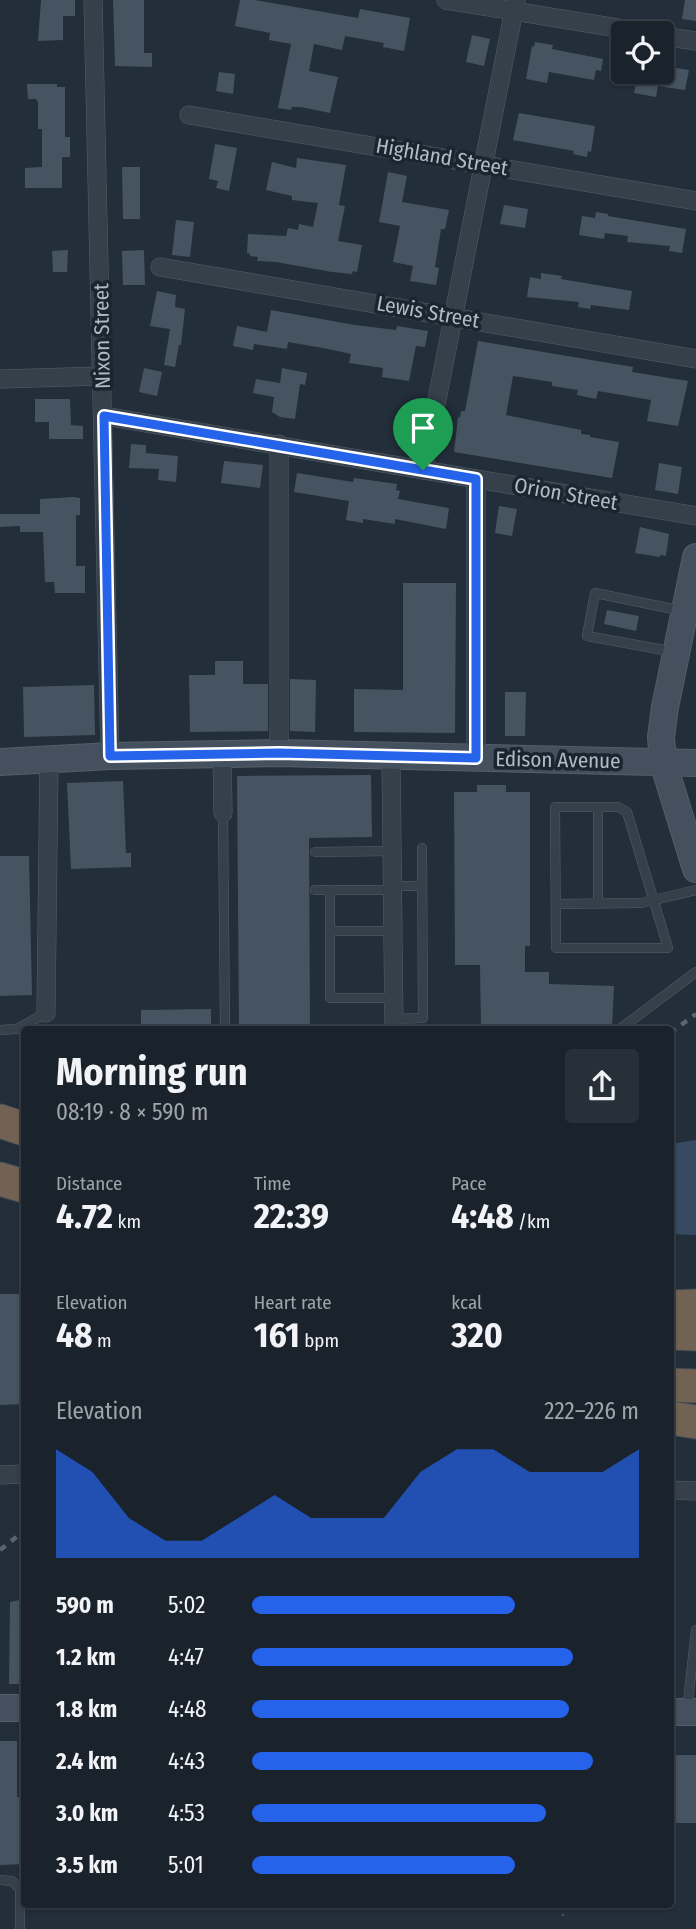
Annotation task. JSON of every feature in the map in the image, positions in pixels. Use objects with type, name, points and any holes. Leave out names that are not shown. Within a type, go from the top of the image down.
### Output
[{"type":"highway","points":[[0,1121],[21,1128]]},
{"type":"highway","points":[[0,1178],[21,1185]]},
{"type":"highway","points":[[674,1307],[696,1306]]},
{"type":"highway","points":[[674,1333],[696,1334]]},
{"type":"highway","points":[[674,1385],[696,1386]]},
{"type":"highway","points":[[674,1419],[696,1422]]},
{"type":"main road","points":[[696,556],[662,729],[663,762],[696,869]]},
{"type":"main road","name":"Edison Avenue","points":[[0,762],[110,756],[279,753],[696,763]]},
{"type":"main road","points":[[0,1708],[21,1708]]},
{"type":"street","name":"Nixon Street","points":[[93,0],[110,756]]},
{"type":"street","points":[[446,0],[515,6],[611,25]]},
{"type":"street","points":[[423,470],[515,6]]},
{"type":"street","points":[[674,38],[696,41]]},
{"type":"street","name":"Highland Street","points":[[189,115],[696,201]]},
{"type":"street","name":"Lewis Street","points":[[160,267],[696,359]]},
{"type":"street","points":[[0,379],[103,376]]},
{"type":"street","name":"Orion Street","points":[[104,416],[696,516]]},
{"type":"street","points":[[279,444],[279,753]]},
{"type":"street","points":[[476,479],[476,758]]},
{"type":"street","points":[[222,754],[223,813]]},
{"type":"street","points":[[391,756],[394,1024]]},
{"type":"street","points":[[46,1013],[49,759]]},
{"type":"street","points":[[0,1475],[21,1474]]},
{"type":"street","points":[[674,1490],[696,1490]]},
{"type":"lane","points":[[676,652],[587,636],[595,593],[685,611]]},
{"type":"lane","points":[[555,807],[598,807],[618,807],[626,812],[668,948],[556,948],[555,807]]},
{"type":"lane","points":[[598,807],[598,904]]},
{"type":"lane","points":[[223,813],[225,1026]]},
{"type":"lane","points":[[394,1024],[423,1018],[422,848]]},
{"type":"lane","points":[[315,852],[392,851]]},
{"type":"lane","points":[[315,890],[422,886]]},
{"type":"lane","points":[[330,890],[330,998],[393,998]]},
{"type":"lane","points":[[556,904],[654,901],[696,890]]},
{"type":"lane","points":[[330,931],[393,932]]},
{"type":"lane","points":[[624,1026],[696,972]]},
{"type":"lane","points":[[22,1026],[46,1013]]},
{"type":"lane","points":[[0,1030],[21,1027]]},
{"type":"lane","points":[[684,1712],[696,1630]]},
{"type":"lane","points":[[0,1881],[12,1881],[20,1889],[20,1929]]},
{"type":"path","points":[[563,1908],[564,1916]]},
{"type":"water","points":[[696,1140],[696,1235],[674,1234],[674,1143]]},
{"type":"building","points":[[41,0],[75,0],[75,16],[63,16],[63,40],[38,41]]},
{"type":"building","points":[[113,0],[144,0],[144,53],[152,53],[152,67],[115,66]]},
{"type":"building","points":[[240,0],[255,0],[358,18],[360,9],[410,18],[404,51],[383,47],[384,43],[345,36],[342,50],[314,44],[309,71],[338,77],[330,113],[301,107],[292,107],[291,110],[278,108],[291,44],[269,40],[270,33],[235,26]]},
{"type":"building","points":[[685,0],[696,0],[696,21],[682,19]]},
{"type":"building","points":[[472,35],[490,39],[484,66],[466,62]]},
{"type":"building","points":[[535,42],[553,45],[552,49],[603,59],[601,71],[596,70],[594,80],[549,72],[547,83],[526,79]]},
{"type":"building","points":[[674,68],[689,70],[685,90],[658,86],[656,97],[634,93],[636,84],[674,84]]},
{"type":"building","points":[[219,72],[235,74],[233,94],[216,91]]},
{"type":"building","points":[[27,84],[57,84],[57,87],[65,87],[65,137],[70,137],[70,157],[62,157],[62,188],[25,188],[25,168],[42,167],[42,129],[38,129],[38,102],[36,99],[28,99]]},
{"type":"building","points":[[519,113],[595,126],[591,152],[588,151],[587,157],[573,154],[574,151],[513,140]]},
{"type":"building","points":[[215,144],[237,148],[229,191],[216,188],[218,181],[209,179]]},
{"type":"building","points":[[297,158],[346,165],[339,205],[345,206],[338,241],[362,245],[357,272],[332,272],[257,261],[258,257],[247,253],[248,234],[286,236],[288,228],[298,230],[299,224],[313,227],[318,203],[292,200],[292,196],[266,190],[272,162],[296,168]]},
{"type":"building","points":[[122,167],[140,167],[140,219],[123,219]]},
{"type":"building","points":[[388,172],[407,176],[402,202],[449,210],[445,229],[441,229],[435,267],[439,268],[436,285],[410,281],[413,266],[393,262],[400,226],[379,222]]},
{"type":"building","points":[[504,205],[528,209],[525,228],[500,224]]},
{"type":"building","points":[[596,212],[686,229],[682,253],[669,251],[670,246],[627,242],[628,236],[605,233],[604,239],[579,235],[582,216],[595,218]]},
{"type":"building","points":[[176,220],[194,222],[190,257],[172,255]]},
{"type":"building","points":[[68,250],[67,272],[53,272],[52,251]]},
{"type":"building","points":[[144,250],[145,285],[123,285],[122,251]]},
{"type":"building","points":[[541,273],[632,291],[629,310],[591,305],[590,309],[578,307],[579,302],[527,297],[530,277],[541,279]]},
{"type":"building","points":[[157,291],[176,295],[175,307],[185,309],[181,345],[175,367],[164,365],[170,329],[150,326]]},
{"type":"building","points":[[271,310],[355,325],[396,330],[397,326],[428,331],[425,347],[416,346],[409,381],[382,377],[383,368],[349,363],[351,354],[323,348],[288,342],[287,349],[254,344],[253,350],[233,346],[237,326],[267,332]]},
{"type":"building","points":[[478,341],[633,367],[632,372],[688,381],[678,426],[647,421],[651,400],[598,391],[596,399],[577,395],[578,390],[552,386],[552,382],[513,376],[506,415],[581,430],[581,434],[590,437],[619,442],[612,478],[454,452],[458,417],[460,418],[461,411],[465,411]]},
{"type":"building","points":[[144,368],[162,372],[157,396],[139,392]]},
{"type":"building","points":[[282,368],[307,373],[305,385],[300,384],[295,419],[280,417],[272,412],[274,397],[253,393],[256,379],[280,383]]},
{"type":"building","points":[[35,399],[70,399],[71,425],[83,426],[83,439],[49,439],[49,422],[35,422]]},
{"type":"building","points":[[131,444],[146,445],[146,453],[178,456],[176,482],[158,480],[159,469],[129,468]]},
{"type":"building","points":[[224,461],[263,465],[260,488],[221,483]]},
{"type":"building","points":[[659,463],[682,467],[678,494],[655,490]]},
{"type":"building","points":[[297,473],[353,482],[354,478],[397,484],[396,490],[400,491],[398,499],[449,508],[446,529],[395,519],[395,524],[363,519],[363,523],[346,520],[349,501],[294,492]]},
{"type":"building","points":[[80,498],[80,515],[76,515],[76,566],[85,566],[85,593],[55,593],[54,582],[45,582],[43,532],[20,532],[20,526],[0,527],[0,514],[40,514],[40,499]]},
{"type":"building","points":[[499,506],[517,509],[512,536],[495,533]]},
{"type":"building","points":[[640,527],[669,534],[666,556],[635,553]]},
{"type":"building","points":[[403,583],[456,583],[455,733],[354,732],[354,689],[403,690]]},
{"type":"building","points":[[607,610],[639,616],[636,631],[604,624]]},
{"type":"building","points":[[215,661],[243,661],[243,684],[268,684],[268,731],[190,732],[189,675],[215,675]]},
{"type":"building","points":[[290,679],[316,680],[315,732],[290,731]]},
{"type":"building","points":[[94,685],[95,735],[24,737],[23,687]]},
{"type":"building","points":[[505,692],[526,692],[525,736],[505,736]]},
{"type":"building","points":[[371,775],[372,837],[309,838],[310,1026],[239,1026],[237,776]]},
{"type":"building","points":[[123,781],[126,853],[131,853],[131,867],[71,869],[67,783]]},
{"type":"building","points":[[477,785],[506,785],[506,792],[530,792],[530,946],[525,946],[525,972],[549,972],[549,984],[614,986],[612,1026],[481,1026],[480,965],[455,965],[454,792],[477,792]]},
{"type":"building","points":[[0,856],[29,856],[32,995],[0,996]]},
{"type":"building","points":[[211,1009],[211,1026],[141,1026],[141,1010]]},
{"type":"building","points":[[0,1294],[21,1294],[21,1404],[0,1405]]},
{"type":"building","points":[[21,1600],[21,1684],[9,1684],[10,1602]]},
{"type":"building","points":[[0,1741],[17,1741],[17,1797],[21,1797],[21,1864],[0,1865]]},
{"type":"building","points":[[674,1755],[696,1755],[696,1823],[674,1823]]},
{"type":"railway","points":[[674,1030],[696,1014]]},
{"type":"railway","points":[[0,1550],[21,1533]]},
{"type":"route","points":[[104,416],[423,470],[476,479],[476,758],[279,753],[110,756],[104,416]]}]
